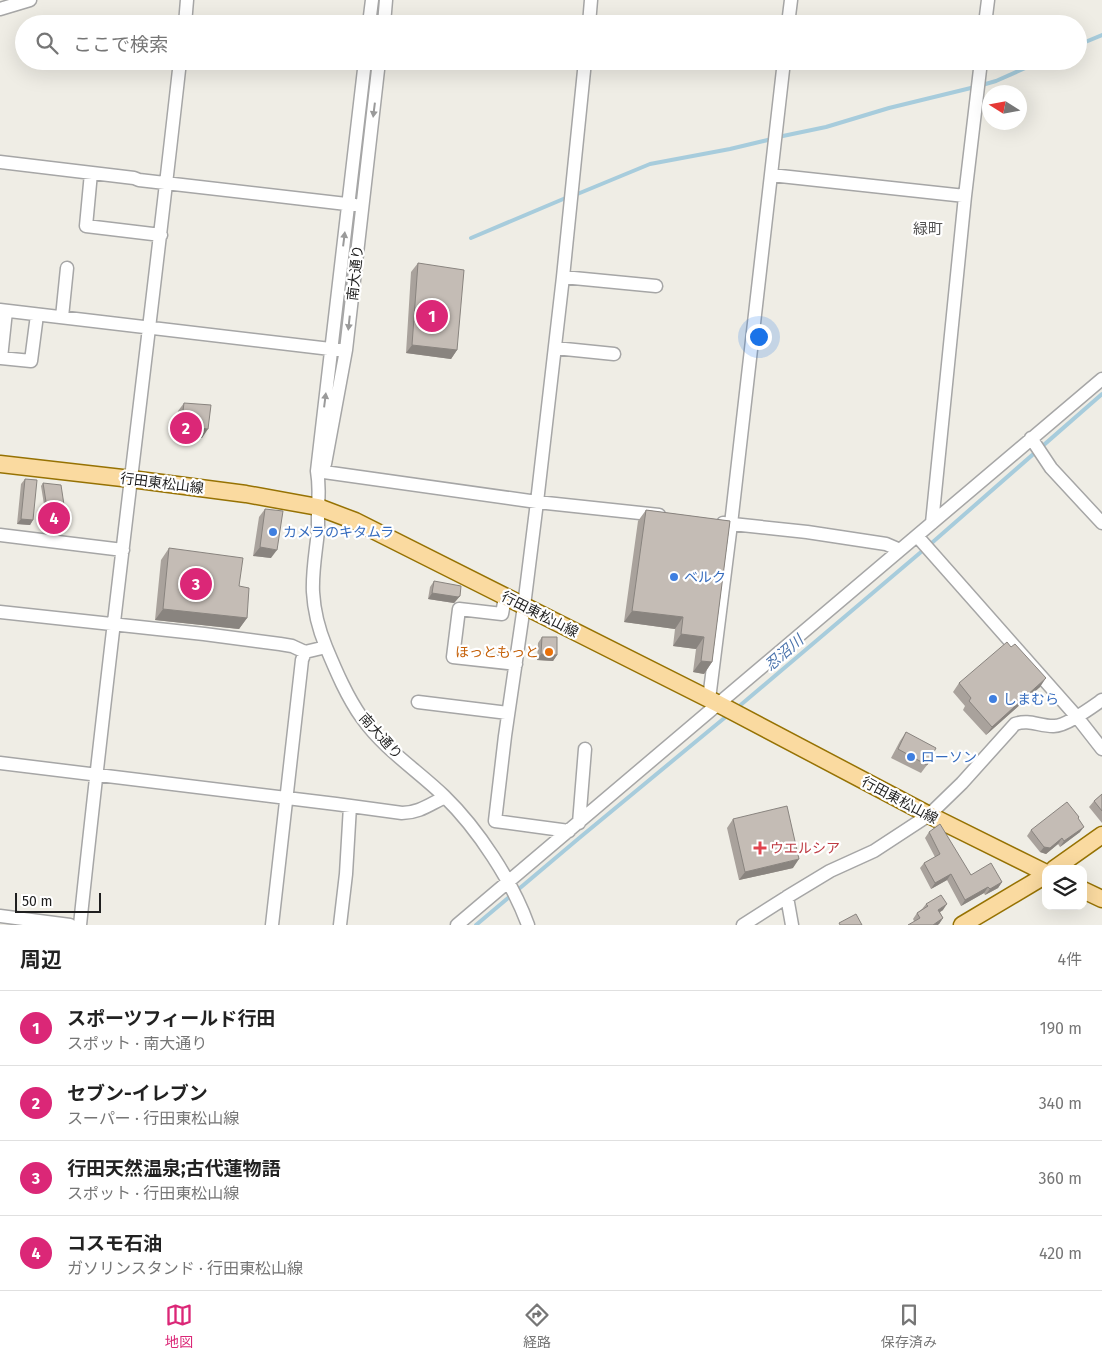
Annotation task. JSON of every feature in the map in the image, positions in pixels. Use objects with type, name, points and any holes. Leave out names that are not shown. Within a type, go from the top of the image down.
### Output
[{"type":"main road","name":"行田東松山線","points":[[0,464],[246,494],[318,508],[355,521],[714,702],[1042,872]]},
{"type":"main road","points":[[1060,865],[1102,835]]},
{"type":"main road","points":[[962,925],[1042,876]]},
{"type":"main road","points":[[1087,892],[1102,898]]},
{"type":"street","points":[[0,9],[30,0]]},
{"type":"street","points":[[185,15],[187,0]]},
{"type":"street","points":[[370,15],[372,0]]},
{"type":"street","points":[[385,15],[386,0]]},
{"type":"street","points":[[590,15],[591,0]]},
{"type":"street","points":[[789,15],[791,0]]},
{"type":"street","points":[[986,15],[988,0]]},
{"type":"street","points":[[80,925],[179,70]]},
{"type":"street","name":"南大通り","points":[[322,478],[317,471],[364,70]]},
{"type":"street","name":"南大通り","points":[[378,70],[346,350],[318,508],[313,593],[319,626],[326,646],[343,685],[362,718],[387,747],[445,796],[474,831],[508,882],[528,925]]},
{"type":"street","points":[[574,827],[495,821],[537,502],[584,70]]},
{"type":"street","points":[[714,702],[731,524],[783,70]]},
{"type":"street","points":[[932,523],[965,196],[980,70]]},
{"type":"street","points":[[0,162],[362,206]]},
{"type":"street","points":[[91,173],[86,226],[161,235]]},
{"type":"street","points":[[771,175],[965,196]]},
{"type":"street","points":[[62,317],[67,268]]},
{"type":"street","points":[[563,277],[656,286]]},
{"type":"street","points":[[37,315],[31,361],[1,358],[3,311],[346,350]]},
{"type":"street","points":[[555,348],[614,354]]},
{"type":"street","points":[[457,925],[574,827],[714,702],[917,536],[1102,379]]},
{"type":"street","points":[[1032,438],[1051,468],[1102,523]]},
{"type":"street","points":[[322,478],[674,517]]},
{"type":"street","points":[[712,521],[807,532],[886,544],[900,550]]},
{"type":"street","points":[[0,535],[123,550]]},
{"type":"street","points":[[917,536],[1077,716],[1102,749]]},
{"type":"street","points":[[505,596],[502,614],[459,609],[453,657],[516,664]]},
{"type":"street","points":[[0,612],[204,634],[292,646],[305,652],[326,646]]},
{"type":"street","points":[[272,925],[302,660],[305,652]]},
{"type":"street","points":[[743,925],[830,872],[874,851],[929,815],[962,783],[1014,724],[1024,721],[1056,727],[1102,700]]},
{"type":"street","points":[[418,702],[508,713]]},
{"type":"street","points":[[574,827],[585,749]]},
{"type":"street","points":[[0,763],[411,813],[419,811],[445,796]]},
{"type":"street","points":[[340,925],[346,874],[350,806]]},
{"type":"street","points":[[787,897],[792,925]]},
{"type":"street","points":[[0,916],[70,925]]},
{"type":"building","points":[[418,263],[464,270],[457,350],[412,345]]},
{"type":"building","points":[[184,403],[211,405],[208,429],[181,426]]},
{"type":"building","points":[[25,479],[37,480],[33,520],[21,519]]},
{"type":"building","points":[[43,483],[61,485],[66,518],[49,520]]},
{"type":"building","points":[[265,509],[283,511],[277,550],[260,547]]},
{"type":"building","name":"ベルク","points":[[646,510],[730,521],[712,662],[701,661],[704,637],[681,634],[683,617],[632,611]]},
{"type":"building","points":[[169,548],[243,558],[239,586],[249,588],[247,618],[163,609]]},
{"type":"building","points":[[434,581],[461,586],[460,596],[432,593]]},
{"type":"building","points":[[542,637],[557,637],[557,655],[541,654]]},
{"type":"building","name":"しまむら","points":[[1007,642],[1011,647],[1015,644],[1046,678],[992,727],[969,701],[971,698],[959,683]]},
{"type":"building","points":[[906,732],[936,748],[927,765],[898,749]]},
{"type":"building","points":[[1102,794],[1102,811],[1094,801]]},
{"type":"building","points":[[1067,802],[1084,827],[1064,841],[1062,838],[1050,848],[1044,847],[1031,830]]},
{"type":"building","name":"ウエルシア","points":[[787,806],[799,859],[745,872],[733,819]]},
{"type":"building","points":[[940,824],[971,875],[991,863],[1002,882],[990,889],[988,887],[965,900],[951,874],[935,883],[924,863],[940,854],[929,832]]},
{"type":"building","points":[[941,895],[947,904],[938,910],[943,918],[933,925],[908,925],[920,918],[917,913],[928,906],[926,904]]},
{"type":"building","points":[[856,914],[862,925],[840,925],[839,923]]},
{"type":"waterway","points":[[1087,41],[1102,35]]},
{"type":"waterway","points":[[982,85],[1021,70]]},
{"type":"waterway","points":[[778,137],[826,127],[889,108],[975,87]]},
{"type":"waterway","points":[[575,195],[650,164],[772,139]]},
{"type":"waterway","points":[[471,238],[568,197]]},
{"type":"waterway","name":"忍沼川","points":[[737,708],[934,541],[1102,394]]},
{"type":"waterway","name":"忍沼川","points":[[476,925],[728,715]]},
{"type":"place","name":"スポーツフィールド行田","points":[[432,316]]},
{"type":"place","name":"セブン-イレブン","points":[[186,428]]},
{"type":"place","name":"コスモ石油","points":[[54,518]]},
{"type":"place","name":"カメラのキタムラ","points":[[273,532]]},
{"type":"place","name":"ベルク","points":[[674,577]]},
{"type":"place","name":"行田天然温泉;古代蓮物語","points":[[196,584]]},
{"type":"place","name":"ほっともっと","points":[[549,652]]},
{"type":"place","name":"しまむら","points":[[993,699]]},
{"type":"place","name":"ローソン","points":[[911,757]]},
{"type":"place","name":"ウエルシア","points":[[760,848]]},
{"type":"district","name":"緑町","points":[[928,229]]}]
